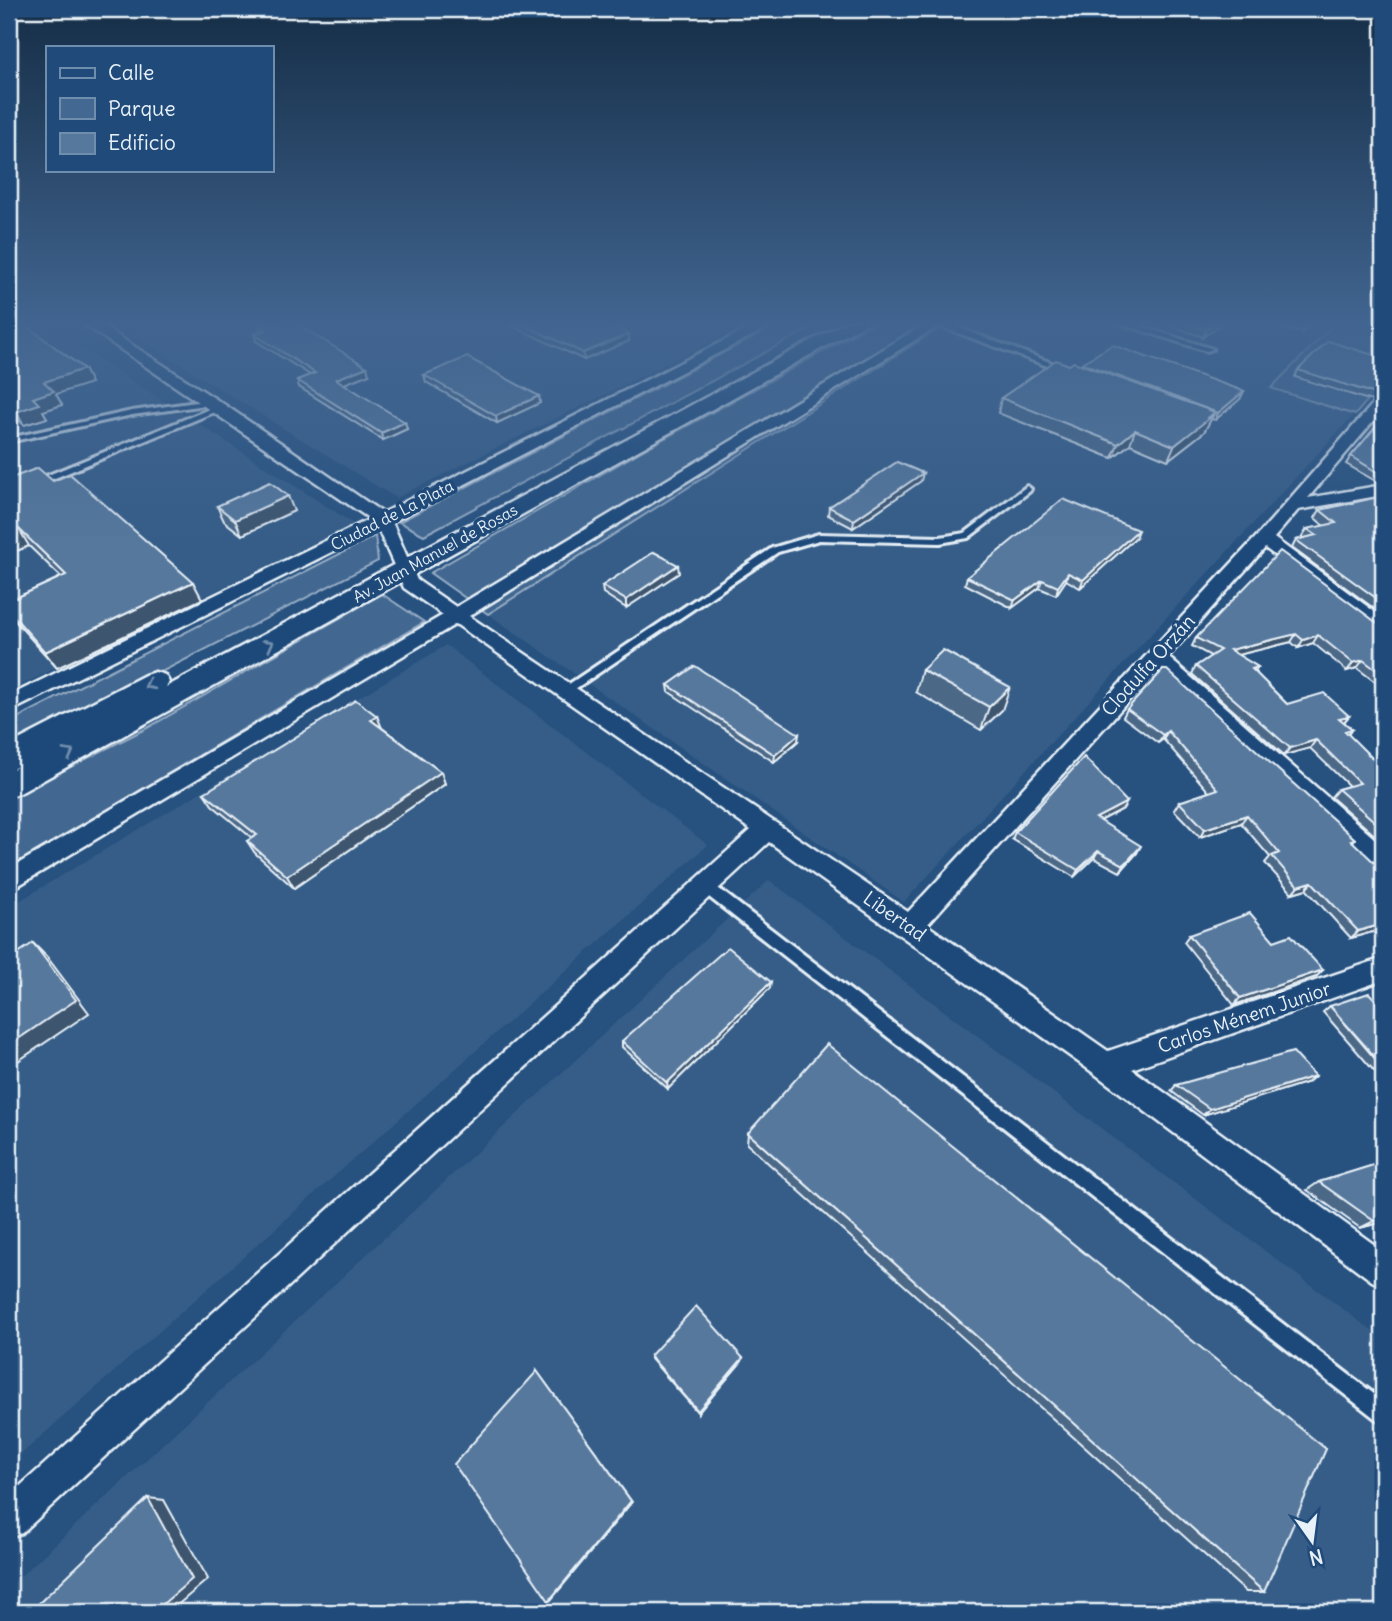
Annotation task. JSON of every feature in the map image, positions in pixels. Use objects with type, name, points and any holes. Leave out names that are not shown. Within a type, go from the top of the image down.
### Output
[{"type":"main road","name":"Av. Juan Manuel de Rosas","points":[[9,785],[701,397]]},
{"type":"main road","name":"Av. Juan Manuel de Rosas","points":[[9,758],[399,564],[718,397]]},
{"type":"street","points":[[202,397],[382,520],[390,532],[399,564]]},
{"type":"street","name":"Ciudad de La Plata","points":[[9,705],[625,397]]},
{"type":"street","points":[[9,881],[457,615],[813,397]]},
{"type":"street","name":"Clodulfa Orzán","points":[[910,927],[1264,539],[1383,401]]},
{"type":"street","points":[[1293,506],[1383,490]]},
{"type":"street","points":[[1264,539],[1383,627]]},
{"type":"street","name":"Libertad","points":[[399,564],[410,584],[910,927],[1105,1065],[1383,1270]]},
{"type":"street","points":[[1156,657],[1383,860]]},
{"type":"street","points":[[9,1520],[768,829]]},
{"type":"street","name":"Carlos Ménem Junior","points":[[1105,1065],[1383,969]]},
{"type":"lane","points":[[9,440],[132,413],[215,405]]},
{"type":"lane","points":[[9,494],[215,405]]},
{"type":"lane","points":[[565,690],[775,550],[820,537],[940,540],[968,535],[1027,489]]},
{"type":"lane","points":[[705,886],[1383,1412]]},
{"type":"shaded area","points":[[9,397],[156,397],[354,524],[9,691]]},
{"type":"shaded area","points":[[232,397],[600,397],[396,498]]},
{"type":"shaded area","points":[[831,397],[1370,397],[904,902],[488,614]]},
{"type":"shaded area","points":[[446,645],[708,845],[9,1465],[9,907]]},
{"type":"shaded area","points":[[769,880],[1383,1339],[1383,1612],[9,1612],[9,1587]]},
{"type":"green space","points":[[640,397],[683,397],[424,535],[399,522]]},
{"type":"green space","points":[[741,397],[832,397],[488,614],[430,573]]},
{"type":"green space","points":[[1298,397],[1371,397],[1355,415]]},
{"type":"green space","points":[[375,536],[378,561],[9,750],[9,722]]},
{"type":"green space","points":[[382,594],[424,622],[9,868],[9,798],[147,728]]},
{"type":"building","points":[[9,397],[37,397],[33,398],[39,404],[16,412],[9,405]]},
{"type":"building","points":[[323,397],[364,397],[405,422],[381,433]]},
{"type":"building","points":[[462,397],[538,397],[496,416]]},
{"type":"building","points":[[1172,397],[1215,412],[1174,446],[1135,430],[1118,444],[1001,398]]},
{"type":"building","points":[[1174,397],[1237,397],[1218,413]]},
{"type":"building","points":[[1383,418],[1383,476],[1351,456]]},
{"type":"building","points":[[897,462],[923,473],[854,520],[829,507]]},
{"type":"building","points":[[38,468],[53,481],[70,474],[193,582],[45,652],[9,611],[9,601],[66,575],[19,529],[9,533],[9,479]]},
{"type":"building","points":[[270,482],[288,496],[235,520],[217,506]]},
{"type":"building","points":[[1383,496],[1383,603],[1296,540],[1316,535],[1307,529],[1336,523],[1320,510]]},
{"type":"building","points":[[1063,499],[1138,530],[1083,580],[1068,573],[1058,587],[1042,580],[1015,600],[967,577]]},
{"type":"building","points":[[1280,551],[1383,626],[1383,675],[1363,660],[1353,663],[1318,635],[1303,640],[1296,634],[1230,650],[1258,667],[1252,669],[1287,704],[1324,693],[1349,716],[1339,718],[1352,729],[1345,731],[1383,769],[1383,829],[1338,789],[1360,783],[1316,740],[1290,748],[1196,666],[1220,650],[1196,638]]},
{"type":"building","points":[[654,552],[678,565],[626,600],[602,586]]},
{"type":"building","points":[[943,650],[1010,687],[989,707],[922,670]]},
{"type":"building","points":[[695,666],[799,734],[775,755],[668,685]]},
{"type":"building","points":[[1163,670],[1167,670],[1355,839],[1351,840],[1383,871],[1383,924],[1358,931],[1312,882],[1298,886],[1272,856],[1279,853],[1247,815],[1205,829],[1179,802],[1218,789],[1168,731],[1163,735],[1127,709]]},
{"type":"building","points":[[356,700],[377,716],[371,720],[441,772],[287,876],[247,841],[257,835],[204,793]]},
{"type":"building","points":[[1084,757],[1127,802],[1096,818],[1141,846],[1124,865],[1098,851],[1078,870],[1015,832]]},
{"type":"building","points":[[1250,913],[1274,941],[1291,935],[1323,970],[1240,998],[1189,935]]},
{"type":"building","points":[[33,943],[76,1000],[9,1045],[9,959]]},
{"type":"building","points":[[728,947],[771,982],[667,1083],[622,1041]]},
{"type":"building","points":[[1369,993],[1383,1008],[1383,1065],[1330,1006]]},
{"type":"building","points":[[827,1044],[1326,1449],[1264,1592],[748,1133]]},
{"type":"building","points":[[1293,1052],[1315,1076],[1210,1109],[1176,1085]]},
{"type":"building","points":[[1383,1162],[1383,1219],[1374,1221],[1319,1182]]},
{"type":"building","points":[[696,1306],[743,1358],[698,1411],[650,1356]]},
{"type":"building","points":[[537,1371],[631,1501],[549,1601],[454,1464]]},
{"type":"building","points":[[148,1498],[192,1579],[157,1609],[158,1612],[35,1612],[33,1609]]}]
